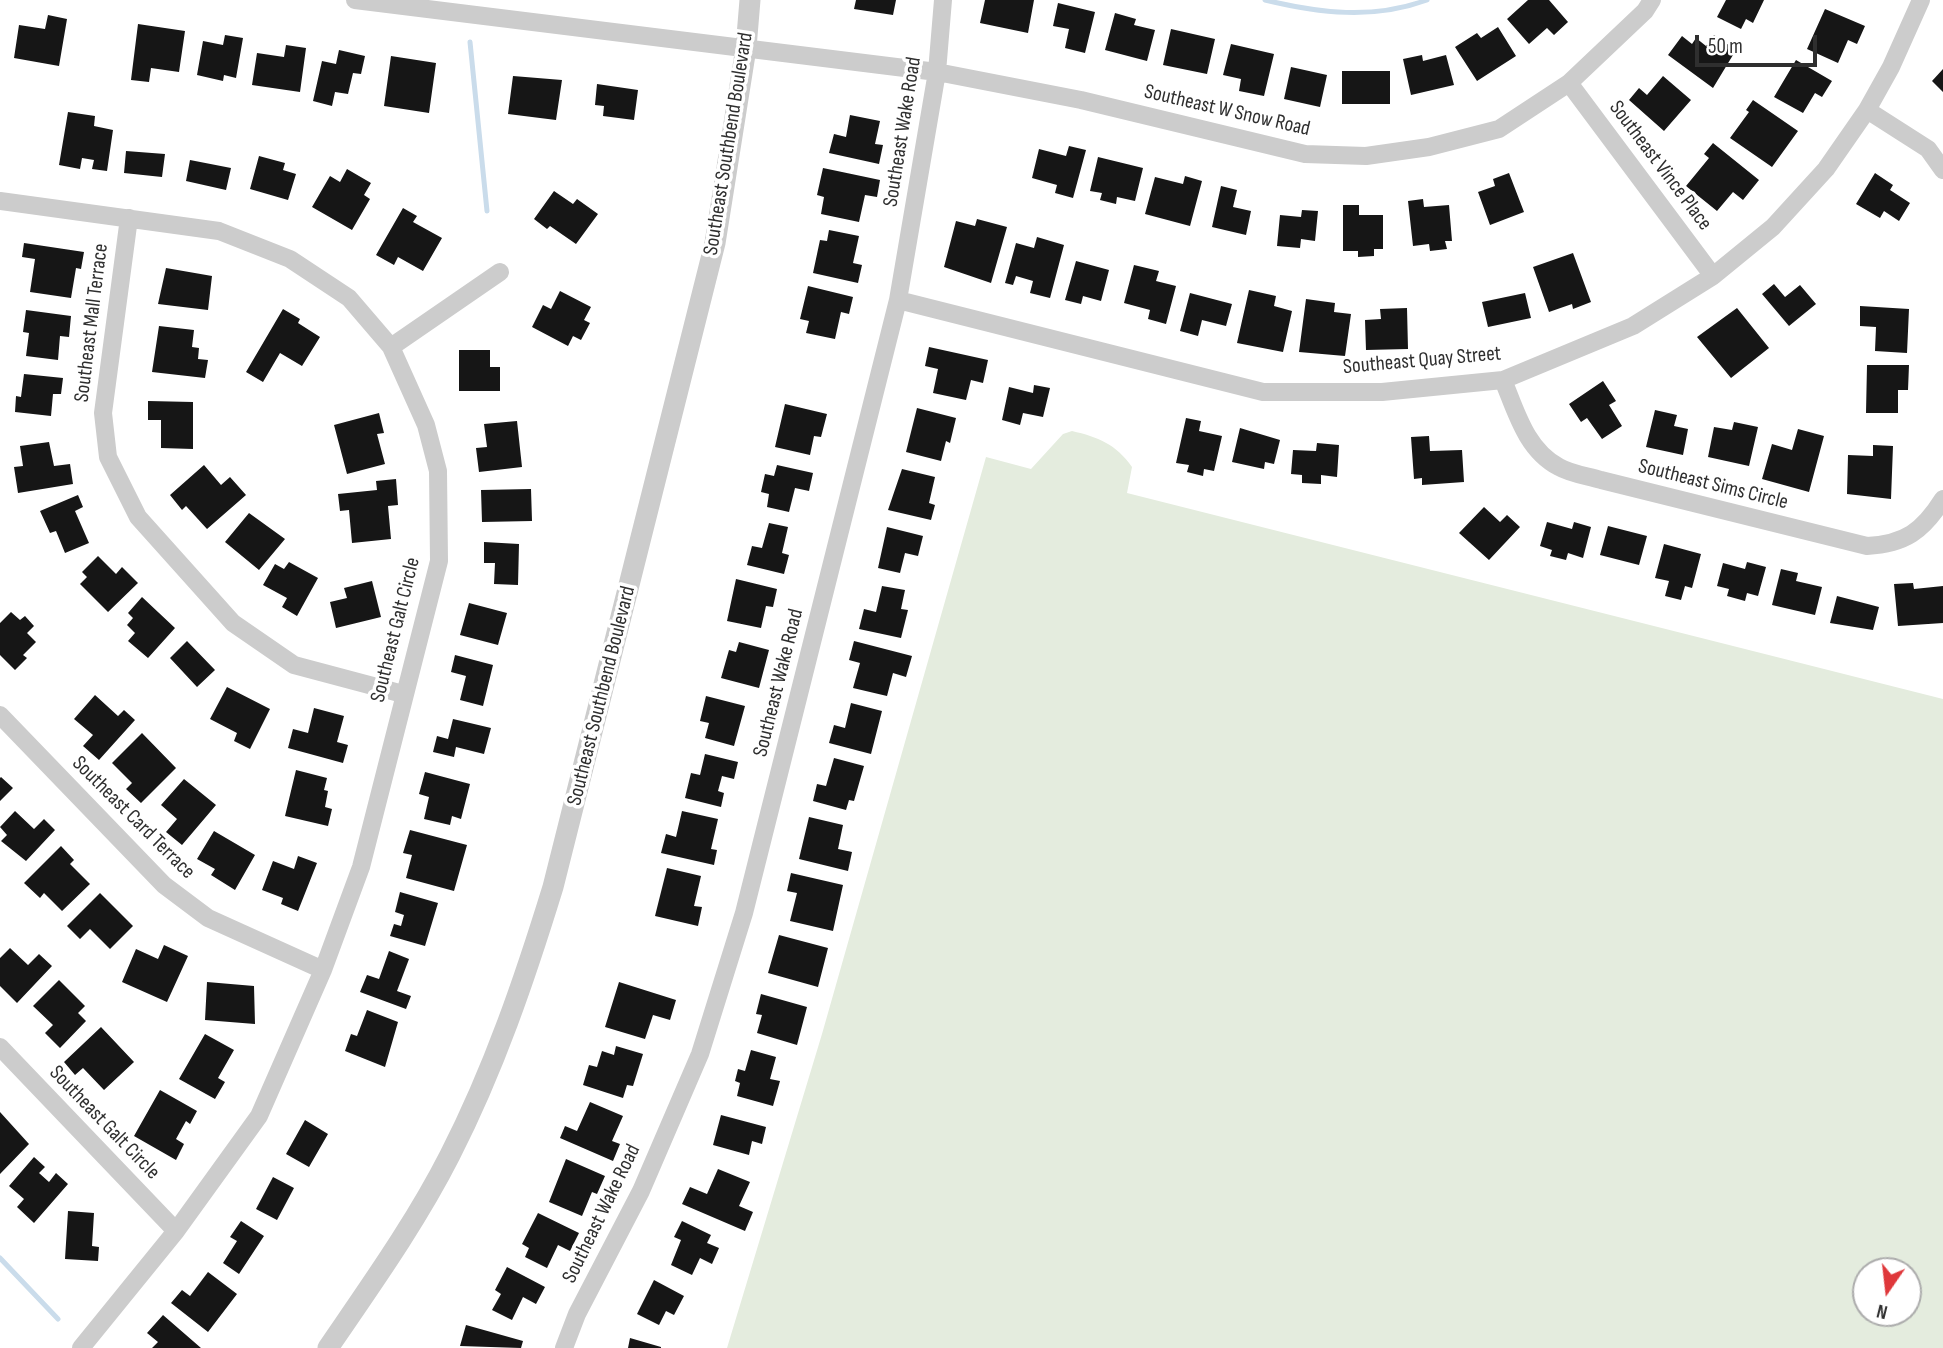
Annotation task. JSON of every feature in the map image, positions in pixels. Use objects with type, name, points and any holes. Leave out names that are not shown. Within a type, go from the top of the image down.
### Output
[{"type":"street","name":"Southeast W Snow Road","points":[[355,0],[937,72],[1081,100],[1305,154],[1366,156],[1429,148],[1499,129],[1569,83],[1645,12],[1652,0]]},
{"type":"street","name":"Southeast Southbend Boulevard","points":[[328,1348],[389,1259],[450,1156],[485,1081],[525,978],[553,887],[715,243],[746,48],[750,0]]},
{"type":"street","name":"Southeast Wake Road","points":[[564,1348],[577,1314],[641,1191],[708,1030],[744,912],[898,300],[937,72],[943,0]]},
{"type":"street","name":"Southeast Quay Street","points":[[898,300],[1263,392],[1382,392],[1503,380],[1633,326],[1713,276],[1773,227],[1826,169],[1867,110],[1891,67],[1921,0]]},
{"type":"street","name":"Southeast Vince Place","points":[[1569,83],[1713,276]]},
{"type":"street","points":[[1867,110],[1928,149],[1943,170]]},
{"type":"street","name":"Southeast Galt Circle","points":[[0,201],[219,231],[290,259],[349,298],[391,347],[426,425],[438,471],[439,561],[361,867],[323,970],[259,1116],[176,1231],[81,1348]]},
{"type":"street","name":"Southeast Mall Terrace","points":[[128,218],[103,412],[108,457],[138,517],[233,623],[294,665],[403,694]]},
{"type":"street","points":[[391,347],[500,272]]},
{"type":"street","name":"Southeast Sims Circle","points":[[1503,380],[1524,430],[1535,447],[1560,468],[1601,480],[1867,546],[1888,545],[1908,539],[1922,528],[1943,499]]},
{"type":"street","name":"Southeast Card Terrace","points":[[0,715],[164,885],[208,918],[323,970]]},
{"type":"street","name":"Southeast Galt Circle","points":[[0,1047],[176,1231]]},
{"type":"shaded area","points":[[1072,431],[1106,443],[1126,459],[1132,467],[1127,493],[1943,699],[1943,1348],[727,1348],[822,1034],[986,457],[1031,469],[1063,434]]},
{"type":"building","points":[[856,0],[896,0],[893,15],[854,9]]},
{"type":"building","points":[[985,0],[1034,0],[1028,33],[980,23]]},
{"type":"building","points":[[1528,0],[1549,0],[1568,22],[1554,35],[1547,28],[1529,44],[1507,19]]},
{"type":"building","points":[[1726,0],[1764,0],[1753,23],[1746,19],[1741,29],[1717,17]]},
{"type":"building","points":[[1058,3],[1095,12],[1085,53],[1065,48],[1069,29],[1053,26]]},
{"type":"building","points":[[1825,9],[1865,26],[1857,44],[1848,40],[1838,63],[1807,49]]},
{"type":"building","points":[[1115,13],[1136,19],[1134,25],[1155,30],[1147,61],[1105,50]]},
{"type":"building","points":[[48,15],[67,19],[59,66],[14,58],[19,25],[45,29]]},
{"type":"building","points":[[138,24],[185,31],[179,72],[151,68],[149,82],[131,80]]},
{"type":"building","points":[[1498,27],[1516,56],[1477,81],[1455,47],[1477,33],[1481,38]]},
{"type":"building","points":[[1171,29],[1215,39],[1207,74],[1163,65]]},
{"type":"building","points":[[225,35],[243,38],[236,78],[224,75],[223,81],[197,75],[203,41],[223,45]]},
{"type":"building","points":[[1714,35],[1736,50],[1713,88],[1668,55],[1682,36],[1692,44],[1696,38],[1706,46]]},
{"type":"building","points":[[1231,44],[1274,54],[1264,96],[1239,91],[1241,79],[1223,75]]},
{"type":"building","points":[[286,45],[306,48],[300,92],[252,85],[257,53],[284,57]]},
{"type":"building","points":[[339,50],[365,56],[361,74],[353,73],[348,94],[335,92],[332,106],[313,101],[322,61],[336,64]]},
{"type":"building","points":[[1422,55],[1423,61],[1446,55],[1454,85],[1411,95],[1403,59]]},
{"type":"building","points":[[391,56],[436,63],[429,113],[384,106]]},
{"type":"building","points":[[1796,60],[1832,81],[1822,97],[1815,93],[1803,113],[1774,97]]},
{"type":"building","points":[[1291,67],[1327,75],[1320,107],[1284,99]]},
{"type":"building","points":[[1943,69],[1943,92],[1932,81]]},
{"type":"building","points":[[1342,71],[1390,71],[1390,104],[1342,104]]},
{"type":"building","points":[[513,76],[562,80],[556,120],[508,114]]},
{"type":"building","points":[[1663,76],[1691,100],[1664,131],[1629,100],[1639,88],[1647,95]]},
{"type":"building","points":[[597,84],[638,90],[634,120],[603,116],[604,106],[595,105]]},
{"type":"building","points":[[1753,100],[1798,131],[1772,167],[1730,138],[1749,112],[1746,110]]},
{"type":"building","points":[[68,112],[95,116],[94,126],[113,130],[107,171],[92,169],[94,160],[82,158],[80,169],[59,165]]},
{"type":"building","points":[[850,115],[880,121],[875,144],[883,145],[879,164],[829,153],[834,134],[846,137]]},
{"type":"building","points":[[1713,143],[1759,180],[1743,200],[1733,192],[1717,211],[1686,186],[1709,158],[1704,154]]},
{"type":"building","points":[[1069,146],[1086,150],[1073,198],[1055,193],[1057,185],[1032,178],[1039,149],[1066,156]]},
{"type":"building","points":[[126,151],[165,154],[162,177],[124,173]]},
{"type":"building","points":[[259,156],[285,163],[283,170],[296,174],[288,200],[250,189]]},
{"type":"building","points":[[1098,157],[1143,168],[1135,201],[1117,197],[1116,204],[1100,200],[1102,193],[1090,191]]},
{"type":"building","points":[[190,160],[231,168],[226,190],[186,181]]},
{"type":"building","points":[[823,168],[880,180],[877,197],[865,195],[859,222],[821,214],[824,197],[817,195]]},
{"type":"building","points":[[347,169],[371,183],[364,195],[370,199],[352,230],[312,207],[330,176],[340,182]]},
{"type":"building","points":[[1509,173],[1524,212],[1490,225],[1478,192],[1495,186],[1493,179]]},
{"type":"building","points":[[1875,173],[1893,185],[1890,190],[1910,203],[1899,221],[1884,211],[1880,218],[1856,204]]},
{"type":"building","points":[[1185,176],[1202,181],[1190,226],[1145,214],[1155,177],[1183,184]]},
{"type":"building","points":[[1221,186],[1237,190],[1233,207],[1251,211],[1246,235],[1212,227]]},
{"type":"building","points":[[554,191],[573,204],[577,199],[598,214],[576,244],[550,226],[547,229],[534,219]]},
{"type":"building","points":[[1423,199],[1424,207],[1449,205],[1452,241],[1445,241],[1447,249],[1430,251],[1429,244],[1413,246],[1408,201]]},
{"type":"building","points":[[1343,205],[1359,205],[1359,215],[1383,215],[1383,249],[1374,249],[1374,256],[1358,257],[1358,251],[1343,251]]},
{"type":"building","points":[[403,208],[417,216],[413,222],[442,238],[423,271],[398,257],[394,265],[376,255]]},
{"type":"building","points":[[1302,210],[1318,211],[1315,241],[1301,239],[1300,248],[1277,246],[1280,215],[1301,217]]},
{"type":"building","points":[[977,219],[1007,227],[991,283],[944,267],[956,221],[975,226]]},
{"type":"building","points":[[829,230],[859,236],[853,263],[862,265],[858,283],[813,273],[820,240],[827,241]]},
{"type":"building","points":[[1037,237],[1064,245],[1050,298],[1030,293],[1033,281],[1016,276],[1013,285],[1005,283],[1016,243],[1034,248]]},
{"type":"building","points":[[24,243],[84,252],[81,269],[76,268],[71,298],[30,292],[35,259],[22,257]]},
{"type":"building","points":[[1573,253],[1591,302],[1573,309],[1572,304],[1549,312],[1533,267]]},
{"type":"building","points":[[1076,261],[1109,270],[1101,301],[1083,296],[1081,304],[1065,300]]},
{"type":"building","points":[[1134,265],[1159,271],[1156,281],[1176,286],[1166,324],[1148,319],[1150,310],[1124,303]]},
{"type":"building","points":[[166,268],[212,276],[208,310],[158,304]]},
{"type":"building","points":[[1774,284],[1785,297],[1800,285],[1816,304],[1789,326],[1762,294]]},
{"type":"building","points":[[808,286],[853,297],[849,314],[841,312],[835,339],[806,333],[809,321],[800,319]]},
{"type":"building","points":[[1249,290],[1276,296],[1274,306],[1292,311],[1283,352],[1237,343]]},
{"type":"building","points":[[560,291],[591,307],[584,320],[590,323],[581,340],[573,336],[568,346],[532,327],[543,305],[551,309]]},
{"type":"building","points":[[1190,293],[1232,304],[1226,326],[1202,320],[1198,336],[1180,331]]},
{"type":"building","points":[[1525,293],[1531,318],[1488,327],[1482,302]]},
{"type":"building","points":[[1306,299],[1335,303],[1334,312],[1351,314],[1345,356],[1299,352]]},
{"type":"building","points":[[1860,306],[1909,309],[1907,353],[1875,351],[1876,327],[1860,326]]},
{"type":"building","points":[[1407,308],[1408,349],[1366,350],[1365,320],[1381,319],[1380,309]]},
{"type":"building","points":[[1737,308],[1769,348],[1731,378],[1697,337]]},
{"type":"building","points":[[283,309],[300,319],[298,323],[320,337],[302,366],[280,353],[263,382],[246,372]]},
{"type":"building","points":[[26,310],[71,316],[69,337],[60,336],[58,360],[26,356],[29,333],[23,332]]},
{"type":"building","points":[[159,326],[194,330],[192,347],[199,348],[198,359],[208,360],[205,378],[152,372]]},
{"type":"building","points":[[929,347],[988,360],[983,383],[971,380],[966,400],[933,393],[938,369],[925,366]]},
{"type":"building","points":[[459,350],[490,350],[490,367],[500,367],[500,391],[459,391]]},
{"type":"building","points":[[1867,365],[1909,365],[1908,390],[1898,390],[1898,413],[1866,413]]},
{"type":"building","points":[[24,374],[63,378],[61,394],[53,394],[51,416],[15,412],[16,396],[21,397]]},
{"type":"building","points":[[1603,381],[1616,401],[1609,405],[1622,426],[1602,439],[1587,418],[1581,422],[1569,404]]},
{"type":"building","points":[[1034,385],[1050,388],[1043,417],[1023,413],[1020,425],[1002,420],[1009,387],[1033,393]]},
{"type":"building","points":[[148,401],[193,402],[193,449],[161,448],[161,420],[148,420]]},
{"type":"building","points":[[785,404],[827,414],[821,437],[814,436],[810,455],[775,447]]},
{"type":"building","points":[[917,408],[956,418],[950,443],[946,441],[941,461],[906,452]]},
{"type":"building","points":[[1655,410],[1677,415],[1674,426],[1688,429],[1683,455],[1646,447]]},
{"type":"building","points":[[379,413],[384,433],[377,434],[385,464],[347,474],[334,425]]},
{"type":"building","points":[[1186,418],[1201,421],[1199,431],[1222,436],[1214,471],[1204,469],[1203,476],[1187,472],[1189,465],[1176,463]]},
{"type":"building","points":[[517,421],[522,467],[479,472],[476,448],[487,447],[484,424]]},
{"type":"building","points":[[1734,422],[1758,427],[1749,466],[1708,457],[1714,427],[1732,430]]},
{"type":"building","points":[[1240,428],[1280,440],[1274,464],[1265,462],[1264,469],[1232,462]]},
{"type":"building","points":[[1798,429],[1824,436],[1809,492],[1762,479],[1772,444],[1792,450]]},
{"type":"building","points":[[1429,436],[1430,451],[1462,450],[1464,482],[1422,485],[1422,478],[1414,479],[1411,437]]},
{"type":"building","points":[[49,442],[54,466],[70,464],[73,484],[18,493],[14,467],[23,466],[20,446]]},
{"type":"building","points":[[1317,443],[1339,445],[1337,477],[1321,475],[1321,484],[1302,483],[1302,475],[1291,474],[1293,450],[1316,451]]},
{"type":"building","points":[[1873,445],[1893,446],[1891,499],[1847,494],[1848,455],[1873,456]]},
{"type":"building","points":[[204,465],[221,485],[230,477],[246,495],[207,529],[186,506],[182,510],[170,495]]},
{"type":"building","points":[[777,465],[813,473],[809,491],[795,488],[789,512],[767,507],[769,494],[761,492],[765,474],[774,476]]},
{"type":"building","points":[[902,469],[935,477],[929,503],[935,505],[931,520],[888,510]]},
{"type":"building","points":[[396,479],[398,505],[388,506],[391,539],[352,543],[349,510],[340,511],[338,494],[377,490],[376,481]]},
{"type":"building","points":[[531,489],[532,521],[482,522],[481,490]]},
{"type":"building","points":[[78,495],[83,507],[75,511],[89,543],[65,553],[56,531],[50,533],[40,511]]},
{"type":"building","points":[[1484,507],[1500,522],[1507,515],[1520,527],[1489,560],[1459,533]]},
{"type":"building","points":[[249,513],[285,539],[259,570],[225,542]]},
{"type":"building","points":[[1547,522],[1572,529],[1574,522],[1591,527],[1583,558],[1568,553],[1566,560],[1550,556],[1552,550],[1540,546]]},
{"type":"building","points":[[769,523],[788,527],[782,553],[789,555],[784,574],[747,565],[752,546],[762,548]]},
{"type":"building","points":[[1608,526],[1647,536],[1639,565],[1600,555]]},
{"type":"building","points":[[887,527],[923,536],[918,556],[905,553],[900,573],[878,568]]},
{"type":"building","points":[[484,542],[519,544],[518,585],[494,584],[495,563],[484,563]]},
{"type":"building","points":[[1664,544],[1701,554],[1692,588],[1685,586],[1681,600],[1665,596],[1669,581],[1655,578]]},
{"type":"building","points":[[98,556],[116,574],[122,567],[138,583],[108,612],[80,584],[87,577],[82,572]]},
{"type":"building","points":[[289,562],[318,578],[297,616],[282,607],[287,598],[263,585],[275,564],[284,569]]},
{"type":"building","points":[[1747,562],[1766,567],[1758,596],[1747,593],[1745,601],[1727,596],[1729,589],[1717,586],[1723,563],[1745,569]]},
{"type":"building","points":[[1781,569],[1798,573],[1796,581],[1822,587],[1815,615],[1772,605]]},
{"type":"building","points":[[736,579],[777,589],[773,607],[766,606],[761,628],[727,621]]},
{"type":"building","points":[[372,581],[381,617],[336,628],[330,602],[347,598],[344,588]]},
{"type":"building","points":[[1913,583],[1914,589],[1943,586],[1943,623],[1898,626],[1894,584]]},
{"type":"building","points":[[882,586],[905,590],[901,609],[908,610],[901,638],[859,629],[864,609],[876,612]]},
{"type":"building","points":[[1837,596],[1879,607],[1873,630],[1830,623]]},
{"type":"building","points":[[142,597],[175,628],[148,658],[128,641],[135,633],[127,625],[133,618],[128,613]]},
{"type":"building","points":[[469,603],[507,613],[498,645],[460,635]]},
{"type":"building","points":[[11,612],[20,620],[25,616],[34,626],[27,633],[36,642],[23,655],[27,658],[15,670],[0,655],[0,623]]},
{"type":"building","points":[[187,641],[215,670],[197,687],[170,658]]},
{"type":"building","points":[[854,641],[912,656],[906,677],[893,673],[887,696],[853,688],[860,663],[849,660]]},
{"type":"building","points":[[739,642],[769,650],[759,688],[721,678],[729,650],[736,652]]},
{"type":"building","points":[[455,655],[493,665],[483,706],[460,700],[466,676],[451,672]]},
{"type":"building","points":[[227,687],[270,709],[250,749],[234,741],[237,733],[210,719]]},
{"type":"building","points":[[95,695],[118,716],[124,710],[135,720],[99,760],[83,746],[93,735],[74,719]]},
{"type":"building","points":[[706,696],[745,706],[734,746],[705,738],[709,723],[700,721]]},
{"type":"building","points":[[851,703],[882,711],[871,754],[829,743],[834,725],[845,728]]},
{"type":"building","points":[[314,708],[344,716],[337,742],[348,745],[343,763],[288,748],[293,729],[308,733]]},
{"type":"building","points":[[453,719],[491,728],[484,754],[456,747],[454,757],[433,752],[437,736],[448,739]]},
{"type":"building","points":[[142,733],[176,768],[141,803],[126,789],[132,783],[112,763]]},
{"type":"building","points":[[705,754],[738,762],[734,779],[722,776],[718,791],[724,793],[721,807],[685,798],[691,773],[700,775]]},
{"type":"building","points":[[834,758],[864,766],[854,801],[849,800],[846,810],[813,801],[817,784],[826,786]]},
{"type":"building","points":[[296,770],[327,778],[324,790],[328,791],[325,807],[332,809],[328,826],[285,816]]},
{"type":"building","points":[[425,772],[470,784],[461,819],[452,816],[450,825],[424,819],[429,797],[419,794]]},
{"type":"building","points":[[0,778],[13,788],[0,801]]},
{"type":"building","points":[[184,779],[216,805],[182,845],[166,832],[177,819],[161,805]]},
{"type":"building","points":[[15,811],[34,829],[44,819],[55,830],[26,861],[1,841],[7,835],[0,827]]},
{"type":"building","points":[[682,811],[718,819],[711,849],[717,850],[714,865],[661,853],[666,834],[676,837]]},
{"type":"building","points":[[809,817],[843,825],[838,849],[852,852],[848,871],[799,859]]},
{"type":"building","points":[[410,830],[467,845],[454,891],[406,878],[412,855],[403,853]]},
{"type":"building","points":[[214,831],[255,855],[235,890],[211,875],[215,869],[197,859]]},
{"type":"building","points":[[61,846],[74,860],[70,864],[90,884],[62,911],[44,893],[40,898],[24,883]]},
{"type":"building","points":[[298,856],[317,863],[298,911],[281,904],[283,898],[262,890],[273,861],[294,869]]},
{"type":"building","points":[[667,868],[701,876],[694,906],[702,907],[698,926],[655,916]]},
{"type":"building","points":[[791,873],[843,885],[833,931],[790,921],[797,893],[787,891]]},
{"type":"building","points":[[400,892],[438,903],[425,946],[390,936],[394,924],[401,926],[404,915],[395,912]]},
{"type":"building","points":[[100,893],[133,926],[110,949],[90,929],[80,939],[67,926]]},
{"type":"building","points":[[779,935],[828,948],[818,987],[768,973]]},
{"type":"building","points":[[164,945],[188,956],[167,1002],[122,982],[136,949],[158,959]]},
{"type":"building","points":[[10,948],[28,965],[39,954],[52,966],[17,1003],[0,986],[0,958]]},
{"type":"building","points":[[389,951],[409,959],[397,991],[411,996],[406,1009],[360,992],[367,975],[379,979]]},
{"type":"building","points":[[59,980],[85,1006],[78,1013],[86,1021],[60,1048],[45,1033],[53,1025],[33,1006]]},
{"type":"building","points":[[207,982],[254,986],[255,1024],[205,1020]]},
{"type":"building","points":[[619,982],[676,1000],[670,1020],[653,1015],[645,1039],[605,1027]]},
{"type":"building","points":[[761,994],[807,1007],[797,1045],[757,1033],[762,1015],[756,1014]]},
{"type":"building","points":[[367,1010],[398,1022],[385,1067],[345,1051],[351,1034],[357,1036]]},
{"type":"building","points":[[101,1027],[134,1062],[104,1090],[83,1068],[75,1075],[64,1062]]},
{"type":"building","points":[[205,1034],[234,1050],[218,1078],[225,1082],[215,1099],[179,1079]]},
{"type":"building","points":[[616,1046],[643,1054],[633,1086],[627,1085],[623,1098],[583,1085],[589,1065],[597,1067],[602,1051],[614,1055]]},
{"type":"building","points":[[751,1050],[776,1057],[770,1079],[780,1081],[773,1106],[737,1096],[740,1083],[735,1081],[738,1069],[745,1071]]},
{"type":"building","points":[[160,1090],[197,1111],[190,1124],[186,1121],[176,1139],[184,1144],[176,1160],[134,1136]]},
{"type":"building","points":[[590,1102],[623,1116],[612,1141],[620,1144],[613,1161],[560,1138],[565,1126],[577,1131]]},
{"type":"building","points":[[0,1112],[29,1144],[0,1174]]},
{"type":"building","points":[[721,1115],[766,1127],[762,1144],[752,1141],[749,1155],[713,1145]]},
{"type":"building","points":[[305,1120],[328,1134],[309,1167],[286,1154]]},
{"type":"building","points":[[34,1157],[45,1167],[39,1173],[49,1182],[56,1173],[68,1184],[34,1223],[17,1207],[24,1199],[9,1186]]},
{"type":"building","points":[[566,1159],[605,1176],[597,1194],[592,1192],[582,1216],[549,1202]]},
{"type":"building","points":[[718,1169],[750,1182],[739,1206],[753,1212],[745,1231],[682,1204],[690,1187],[707,1194]]},
{"type":"building","points":[[273,1177],[294,1188],[277,1220],[256,1209]]},
{"type":"building","points":[[68,1211],[94,1213],[92,1246],[99,1247],[98,1261],[65,1259]]},
{"type":"building","points":[[538,1213],[579,1233],[570,1251],[558,1245],[547,1268],[525,1257],[529,1248],[522,1244]]},
{"type":"building","points":[[241,1221],[264,1236],[239,1274],[223,1263],[237,1241],[230,1237]]},
{"type":"building","points":[[682,1221],[711,1235],[707,1243],[719,1248],[712,1264],[700,1258],[692,1275],[671,1265],[681,1240],[674,1237]]},
{"type":"building","points":[[507,1267],[545,1287],[536,1304],[523,1297],[512,1320],[492,1310],[501,1294],[495,1290]]},
{"type":"building","points":[[208,1272],[237,1294],[208,1332],[171,1303],[182,1290],[190,1296]]},
{"type":"building","points":[[654,1280],[684,1296],[674,1315],[666,1311],[659,1325],[637,1314]]},
{"type":"building","points":[[163,1315],[201,1348],[152,1348],[158,1342],[147,1333]]},
{"type":"building","points":[[466,1325],[523,1341],[521,1348],[460,1346]]},
{"type":"building","points":[[630,1338],[661,1347],[661,1348],[628,1348]]},
{"type":"waterway","points":[[1265,0],[1346,12],[1386,10],[1427,0]]},
{"type":"waterway","points":[[470,42],[487,211]]},
{"type":"waterway","points":[[0,1258],[58,1319]]}]
